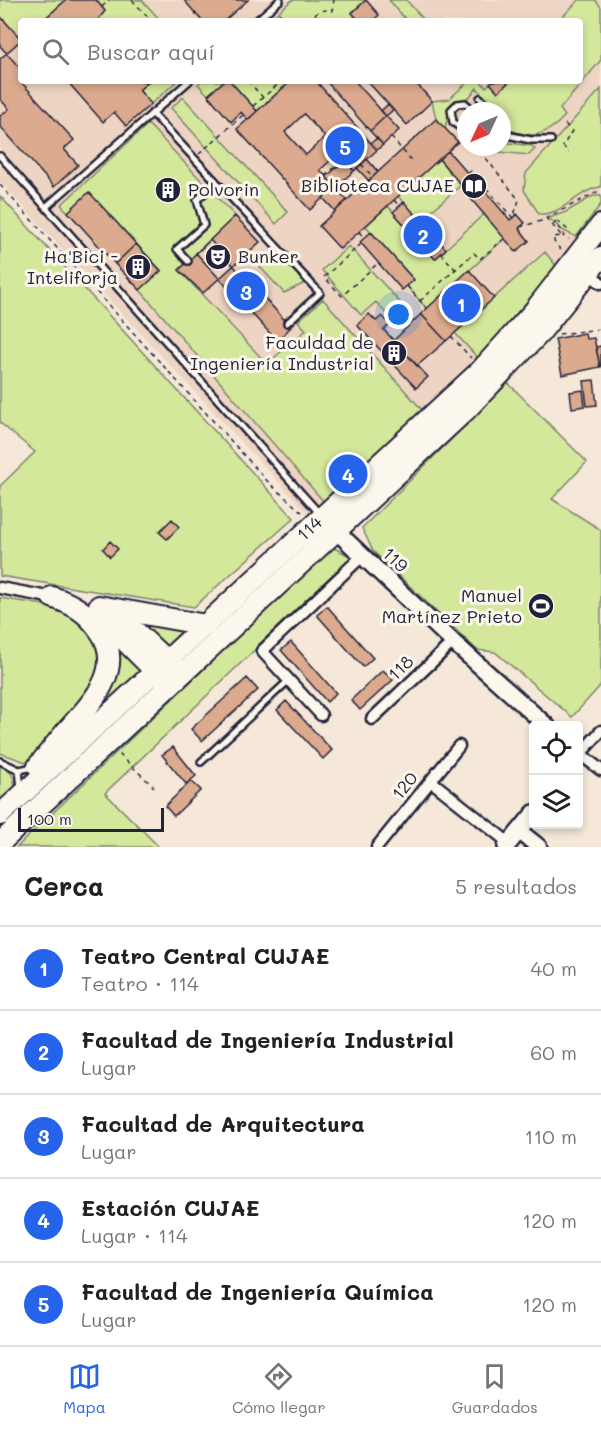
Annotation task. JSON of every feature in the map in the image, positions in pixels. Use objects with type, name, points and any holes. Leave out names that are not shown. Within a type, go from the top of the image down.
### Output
[{"type":"highway","name":"114","points":[[0,814],[481,370],[534,311],[601,225]]},
{"type":"highway","name":"114","points":[[0,843],[337,532],[498,377],[595,278],[601,257]]},
{"type":"highway","points":[[0,814],[26,774],[98,695],[108,678],[110,657],[104,636],[91,618],[73,604],[52,597]]},
{"type":"highway","points":[[99,606],[206,625]]},
{"type":"highway","points":[[99,606],[136,632],[175,681]]},
{"type":"street","name":"119","points":[[323,518],[453,642],[542,721]]},
{"type":"street","points":[[321,715],[262,651],[362,556]]},
{"type":"street","points":[[0,588],[99,606]]},
{"type":"street","name":"118","points":[[372,719],[453,642]]},
{"type":"street","points":[[583,750],[601,731]]},
{"type":"street","name":"120","points":[[377,847],[459,746]]},
{"type":"street","points":[[583,757],[601,770]]},
{"type":"street","points":[[431,780],[507,845],[529,819]]},
{"type":"street","points":[[519,831],[539,847]]},
{"type":"lane","points":[[259,18],[280,0]]},
{"type":"lane","points":[[46,207],[186,84]]},
{"type":"lane","points":[[480,98],[484,102]]},
{"type":"lane","points":[[457,104],[451,110],[453,122],[457,125]]},
{"type":"lane","points":[[152,113],[320,293],[288,323]]},
{"type":"lane","points":[[511,136],[531,140],[551,140]]},
{"type":"lane","points":[[0,156],[323,518]]},
{"type":"lane","points":[[188,261],[177,249],[204,225],[197,200],[216,182]]},
{"type":"lane","points":[[201,762],[289,680]]},
{"type":"lane","points":[[0,761],[26,774]]},
{"type":"path","points":[[102,7],[109,0]]},
{"type":"path","points":[[132,0],[149,18]]},
{"type":"path","points":[[331,18],[334,0]]},
{"type":"path","points":[[311,18],[319,11],[333,9]]},
{"type":"path","points":[[251,84],[267,102]]},
{"type":"path","points":[[253,106],[279,84]]},
{"type":"path","points":[[194,158],[243,115]]},
{"type":"path","points":[[565,124],[572,131],[563,146],[569,153]]},
{"type":"path","points":[[391,138],[411,160]]},
{"type":"path","points":[[468,174],[471,171],[513,218],[519,200],[484,156]]},
{"type":"path","points":[[325,176],[344,159]]},
{"type":"path","points":[[361,164],[373,177]]},
{"type":"path","points":[[0,185],[270,484],[308,518],[323,518]]},
{"type":"path","points":[[335,188],[347,200]]},
{"type":"path","points":[[520,227],[545,218],[601,190]]},
{"type":"path","points":[[394,201],[399,207]]},
{"type":"path","points":[[545,218],[562,236],[571,240]]},
{"type":"path","points":[[562,230],[554,224],[557,221],[567,229],[562,236],[553,237],[555,244],[566,255]]},
{"type":"path","points":[[359,232],[364,238]]},
{"type":"path","points":[[420,301],[474,253],[480,259],[505,238]]},
{"type":"path","points":[[361,244],[324,277],[342,296],[378,263]]},
{"type":"path","points":[[441,254],[456,270]]},
{"type":"path","points":[[407,286],[427,309]]},
{"type":"path","points":[[557,334],[601,329]]},
{"type":"path","points":[[451,336],[481,370]]},
{"type":"path","points":[[108,743],[154,787]]},
{"type":"shaded area","points":[[0,0],[601,0],[601,212],[478,358],[310,516],[0,182]]},
{"type":"green space","points":[[0,0],[66,0],[45,18],[18,18],[18,36],[0,16]]},
{"type":"green space","points":[[96,0],[142,0],[158,18],[99,18],[105,11]]},
{"type":"green space","points":[[292,0],[366,0],[352,12],[355,18],[271,18]]},
{"type":"green space","points":[[389,0],[406,0],[422,18],[404,18]]},
{"type":"green space","points":[[579,0],[595,0],[601,7],[601,60],[583,82],[583,18],[561,18]]},
{"type":"green space","points":[[146,84],[174,84],[151,104],[139,90]]},
{"type":"green space","points":[[198,84],[221,84],[208,95]]},
{"type":"green space","points":[[233,84],[288,84],[257,111]]},
{"type":"green space","points":[[466,84],[483,84],[486,87],[491,84],[498,92],[507,84],[581,84],[560,109],[565,116],[543,133],[528,135],[511,130],[511,102],[489,102],[477,88],[469,97],[450,105],[445,129],[436,119],[432,101],[449,99]]},
{"type":"green space","points":[[601,89],[601,187],[586,192],[555,211],[539,214],[524,190],[526,173]]},
{"type":"green space","points":[[183,97],[288,212],[276,224],[171,108]]},
{"type":"green space","points":[[148,124],[235,216],[179,270],[267,364],[306,330],[298,321],[323,299],[424,412],[324,502],[140,290],[161,270],[89,193],[68,212],[61,205]]},
{"type":"green space","points":[[511,143],[532,146],[535,149],[529,155],[511,153]]},
{"type":"green space","points":[[439,159],[461,185],[420,221],[398,196]]},
{"type":"green space","points":[[0,196],[294,518],[194,607],[0,576],[0,486],[35,452],[0,423]]},
{"type":"green space","points":[[593,196],[601,196],[601,204],[576,237],[562,230],[549,218],[566,212]]},
{"type":"green space","points":[[388,206],[435,259],[484,214],[505,238],[427,309],[407,286],[414,280],[366,226]]},
{"type":"green space","points":[[349,246],[412,316],[399,328],[376,302],[361,315],[322,270]]},
{"type":"green space","points":[[276,252],[305,283],[284,293],[260,267]]},
{"type":"green space","points":[[545,252],[557,267],[478,358],[455,333]]},
{"type":"green space","points":[[508,383],[587,462],[552,499],[601,530],[601,685],[572,717],[495,652],[477,650],[373,551],[362,528]]},
{"type":"green space","points":[[332,547],[352,557],[105,793],[159,847],[17,847]]},
{"type":"green space","points":[[0,598],[63,608],[81,621],[94,640],[100,661],[98,681],[32,764],[0,753]]},
{"type":"green space","points":[[136,623],[182,631],[163,649]]},
{"type":"green space","points":[[111,636],[144,670],[73,739]]},
{"type":"green space","points":[[0,765],[12,774],[15,786],[0,803]]},
{"type":"building","points":[[66,0],[96,0],[105,11],[99,18],[45,18]]},
{"type":"building","points":[[184,0],[248,0],[227,18],[199,18]]},
{"type":"building","points":[[366,0],[379,15],[376,18],[357,18],[352,13]]},
{"type":"building","points":[[0,16],[18,36],[18,66],[0,46]]},
{"type":"building","points":[[18,43],[18,84],[23,84],[74,140],[64,149],[78,165],[54,187],[0,126],[0,116],[9,109],[0,99],[0,59]]},
{"type":"building","points":[[70,84],[146,84],[139,90],[151,104],[126,126],[114,112],[103,122]]},
{"type":"building","points":[[221,84],[233,84],[257,111],[248,120],[241,112],[231,122],[208,95]]},
{"type":"building","points":[[288,84],[319,84],[377,150],[354,171],[339,153],[320,170],[335,187],[310,210],[237,129]],"holes":[[[304,114],[325,137],[306,155],[285,132]]]},
{"type":"building","points":[[329,84],[358,84],[386,116],[370,131]]},
{"type":"building","points":[[370,84],[417,84],[432,101],[407,125]]},
{"type":"building","points":[[491,84],[507,84],[498,92]]},
{"type":"building","points":[[388,104],[393,110],[386,116],[381,111]]},
{"type":"building","points":[[386,116],[399,130],[383,145],[370,131]]},
{"type":"building","points":[[436,119],[457,141],[340,249],[319,226]]},
{"type":"building","points":[[377,138],[383,145],[377,150],[371,143]]},
{"type":"building","points":[[448,151],[471,177],[461,185],[439,159]]},
{"type":"building","points":[[367,159],[378,172],[369,181],[357,168]]},
{"type":"building","points":[[345,160],[354,171],[335,187],[326,177]]},
{"type":"building","points":[[472,176],[510,220],[517,214],[525,223],[519,228],[529,241],[516,252],[460,186]]},
{"type":"building","name":"Polvorin","points":[[169,178],[181,190],[167,202],[156,190]]},
{"type":"building","points":[[335,187],[347,200],[335,211],[323,198]]},
{"type":"building","points":[[89,192],[136,244],[115,264],[68,212]]},
{"type":"building","points":[[404,202],[446,249],[435,259],[393,212]]},
{"type":"building","name":"Bunker","points":[[235,216],[260,242],[203,293],[179,270]]},
{"type":"building","points":[[371,232],[414,280],[402,290],[360,242]]},
{"type":"building","points":[[210,240],[252,286],[257,282],[264,289],[260,293],[291,327],[277,341],[196,253]]},
{"type":"building","name":"Ha'Bici - Inteliforja","points":[[136,244],[161,271],[140,290],[115,264]]},
{"type":"building","points":[[469,270],[494,298],[446,341],[421,314]]},
{"type":"building","name":"Faculdad de Ingeniería Industrial","points":[[369,314],[376,321],[382,316],[390,324],[384,330],[428,377],[416,388],[357,325]]},
{"type":"building","points":[[421,314],[446,341],[417,366],[394,340]]},
{"type":"building","points":[[585,333],[586,339],[594,338],[600,367],[562,375],[555,339]]},
{"type":"building","points":[[601,346],[601,367],[600,367],[596,347]]},
{"type":"building","points":[[594,380],[597,405],[587,406],[584,381]]},
{"type":"building","points":[[583,390],[585,406],[572,408],[570,392]]},
{"type":"building","points":[[348,467],[353,472],[348,477],[343,471]]},
{"type":"building","points":[[172,519],[179,527],[167,539],[159,532]]},
{"type":"building","points":[[110,541],[118,549],[110,557],[103,549]]},
{"type":"building","points":[[327,606],[373,658],[363,667],[317,615]]},
{"type":"building","points":[[291,642],[336,693],[327,702],[281,650]]},
{"type":"building","points":[[383,670],[393,680],[360,710],[351,700]]},
{"type":"building","points":[[247,678],[258,690],[202,741],[191,729]]},
{"type":"building","points":[[286,701],[332,750],[323,759],[277,710]]},
{"type":"building","points":[[173,747],[196,776],[186,784],[162,755]]},
{"type":"building","points":[[191,781],[201,790],[174,816],[165,806]]},
{"type":"place","name":"Facultad de Ingeniería Química","points":[[345,146]]},
{"type":"place","name":"Biblioteca CUJAE","points":[[474,186]]},
{"type":"place","name":"Polvorin","points":[[168,190]]},
{"type":"place","name":"Facultad de Ingeniería Industrial","points":[[423,235]]},
{"type":"place","name":"Bunker","points":[[218,257]]},
{"type":"place","name":"Ha'Bici - Inteliforja","points":[[138,267]]},
{"type":"place","name":"Facultad de Arquitectura","points":[[246,291]]},
{"type":"place","name":"Teatro Central CUJAE","points":[[461,303]]},
{"type":"place","name":"Faculdad de Ingeniería Industrial","points":[[394,353]]},
{"type":"place","name":"Estación CUJAE","points":[[348,474]]},
{"type":"place","name":"Manuel Martínez Prieto","points":[[541,606]]}]
